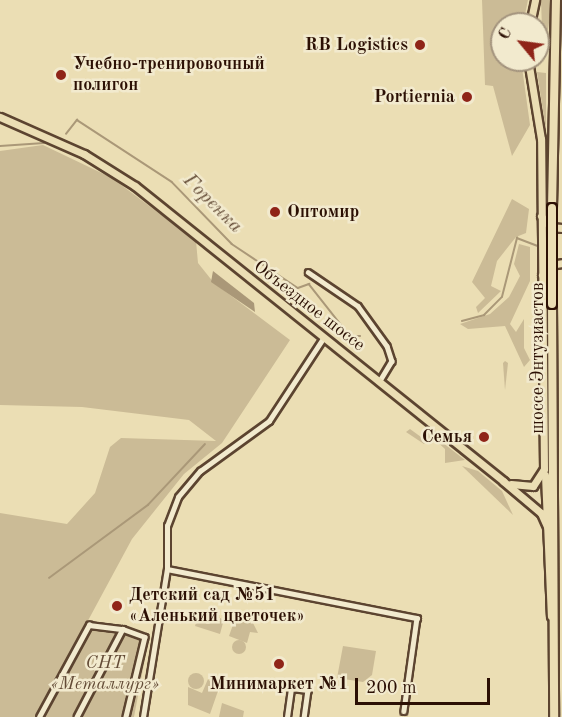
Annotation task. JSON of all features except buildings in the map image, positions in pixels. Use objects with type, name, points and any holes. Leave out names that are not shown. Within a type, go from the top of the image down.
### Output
[{"type":"highway","name":"шоссе Энтузиастов","points":[[554,717],[552,208],[556,0]]},
{"type":"main road","points":[[530,72],[540,126],[544,469],[553,645]]},
{"type":"main road","name":"Объездное шоссе","points":[[0,117],[111,169],[503,481],[541,513],[548,529]]},
{"type":"main road","points":[[541,215],[550,227],[562,228]]},
{"type":"main road","points":[[541,277],[549,265],[562,263]]},
{"type":"main road","points":[[503,481],[530,488],[544,469]]},
{"type":"street","points":[[308,273],[358,306],[387,346],[392,361],[380,381]]},
{"type":"street","points":[[143,717],[167,568],[167,526],[178,497],[200,471],[269,421],[324,337]]},
{"type":"street","points":[[167,568],[417,618],[404,711]]},
{"type":"street","points":[[39,717],[89,625],[123,629],[145,637],[126,717]]},
{"type":"street","points":[[78,717],[123,629]]},
{"type":"street","points":[[286,717],[291,688],[308,690],[304,717]]},
{"type":"green space","points":[[482,0],[528,0],[526,12],[490,12],[490,72],[523,72],[530,125],[512,156],[493,86],[485,85]]},
{"type":"green space","points":[[541,0],[552,0],[550,15],[550,12],[541,12]]},
{"type":"green space","points":[[537,72],[546,73],[546,130]]},
{"type":"green space","points":[[43,145],[112,178],[196,241],[198,263],[214,283],[290,340],[222,443],[184,474],[132,539],[36,717],[0,717],[0,513],[67,524],[95,493],[110,447],[121,438],[216,441],[189,420],[82,407],[0,405],[0,151]]},
{"type":"green space","points":[[512,199],[529,209],[526,233],[516,237],[497,261],[491,286],[501,291],[478,313],[476,307],[485,298],[472,282]]},
{"type":"green space","points":[[519,244],[530,247],[530,281],[510,324],[516,332],[524,319],[524,348],[530,360],[524,367],[505,326],[468,329],[460,324],[490,314],[509,297],[520,276],[514,264]]},
{"type":"green space","points":[[505,361],[508,363],[505,390],[503,363]]},
{"type":"green space","points":[[410,429],[421,437],[429,432],[465,460],[445,463],[445,449],[432,437],[424,444],[406,432]]},
{"type":"green space","points":[[462,466],[478,471],[502,491],[513,515]]},
{"type":"green space","points":[[199,613],[224,619],[220,634],[195,626]]},
{"type":"green space","points":[[235,619],[253,623],[258,633],[250,632],[247,643],[229,636]]},
{"type":"green space","name":"СНТ «Металлург»","points":[[87,624],[149,637],[134,717],[38,717]]},
{"type":"green space","points":[[236,640],[242,640],[246,647],[242,654],[236,654],[232,650],[232,644]]},
{"type":"green space","points":[[343,646],[376,651],[372,675],[363,682],[337,678]]},
{"type":"green space","points":[[196,673],[202,675],[204,681],[202,687],[196,689],[190,687],[188,681],[190,675]]},
{"type":"green space","points":[[208,679],[218,691],[210,714],[188,705],[188,687],[202,693]]},
{"type":"green space","points":[[222,703],[244,711],[243,717],[219,717]]},
{"type":"shaded area","points":[[213,271],[254,303],[255,312],[211,282]]},
{"type":"waterway","name":"Горенка","points":[[66,134],[77,120],[172,182],[232,244],[298,288],[309,284],[350,336],[360,336]]},
{"type":"waterway","name":"Горенка","points":[[0,146],[44,143]]},
{"type":"waterway","name":"Горенка","points":[[462,321],[484,315],[502,297],[517,238],[538,246]]},
{"type":"waterway","points":[[49,578],[148,505],[205,444]]},
{"type":"place","name":"RB Logistics","points":[[420,45]]},
{"type":"place","name":"Учебно-тренировочный полигон","points":[[61,75]]},
{"type":"place","name":"Portiernia","points":[[467,97]]},
{"type":"place","name":"Оптомир","points":[[275,212]]},
{"type":"place","name":"Семья","points":[[484,437]]},
{"type":"place","name":"Детский сад №51 «Аленький цветочек»","points":[[117,606]]},
{"type":"place","name":"Минимаркет №1","points":[[279,664]]}]
